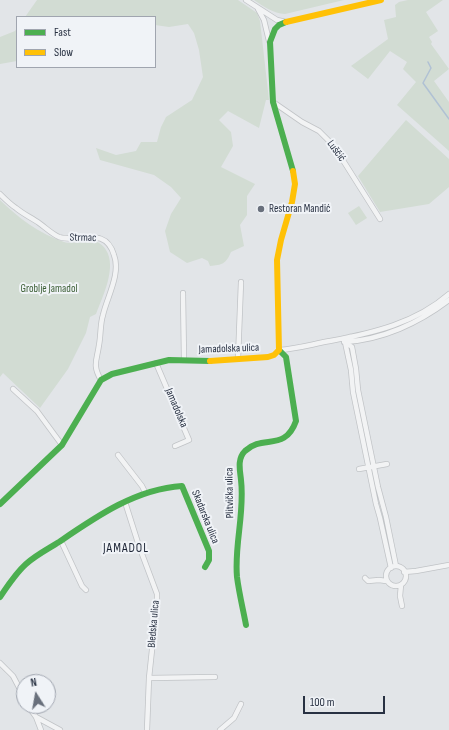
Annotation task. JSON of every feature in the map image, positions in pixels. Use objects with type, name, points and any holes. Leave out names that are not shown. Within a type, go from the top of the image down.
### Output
[{"type":"street","points":[[246,0],[277,20],[286,22]]},
{"type":"street","points":[[381,0],[286,22],[280,24],[270,37],[274,102],[293,169],[295,184],[292,202],[277,260],[279,350],[333,341],[400,324],[434,306],[449,294]]},
{"type":"street","points":[[257,7],[264,20],[270,42]]},
{"type":"street","name":"Luščić","points":[[274,102],[302,122],[319,131],[329,141],[339,154],[380,219]]},
{"type":"street","name":"Strmac","points":[[0,194],[16,209],[58,237],[67,239],[90,237],[100,238],[109,245],[114,255],[116,265],[114,278],[102,316],[99,345],[95,364],[96,371],[101,380]]},
{"type":"street","points":[[238,359],[241,282]]},
{"type":"street","points":[[183,293],[184,360]]},
{"type":"street","points":[[333,341],[358,341],[404,328],[449,300]]},
{"type":"street","points":[[345,342],[350,337]]},
{"type":"street","points":[[352,347],[358,341]]},
{"type":"street","points":[[345,342],[352,347],[358,390],[378,487],[388,524],[393,567]]},
{"type":"street","points":[[345,342],[368,468],[393,567]]},
{"type":"street","name":"Jamadolska ulica","points":[[101,380],[112,374],[169,360],[216,361],[268,357],[274,355],[279,350]]},
{"type":"street","name":"Plitvička ulica","points":[[246,625],[237,576],[238,537],[242,516],[242,499],[238,466],[245,450],[257,445],[285,439],[294,430],[296,420],[286,357],[279,350]]},
{"type":"street","name":"Jamadolska","points":[[156,363],[189,440],[175,446]]},
{"type":"street","points":[[0,504],[62,445],[101,380]]},
{"type":"street","points":[[14,389],[37,411],[62,445]]},
{"type":"street","points":[[118,455],[146,492]]},
{"type":"street","points":[[359,469],[386,464]]},
{"type":"street","name":"Skadarska ulica","points":[[0,597],[10,582],[28,563],[84,524],[146,492],[162,487],[182,486],[209,551],[209,560],[205,567]]},
{"type":"street","name":"Bledska ulica","points":[[125,502],[139,546],[157,594],[146,730]]},
{"type":"street","points":[[61,540],[82,586],[86,590]]},
{"type":"street","points":[[405,574],[449,565]]},
{"type":"street","points":[[400,596],[401,585],[404,582],[405,574],[402,568],[393,567],[386,572],[386,579],[390,584],[395,586],[401,585]]},
{"type":"street","points":[[365,578],[368,582],[386,579]]},
{"type":"street","points":[[395,586],[400,596],[402,606]]},
{"type":"street","points":[[0,663],[13,676],[16,682]]},
{"type":"street","points":[[150,678],[215,677]]},
{"type":"street","points":[[220,730],[234,718],[241,704]]},
{"type":"street","points":[[34,714],[41,730]]},
{"type":"street","points":[[36,717],[60,730]]},
{"type":"green space","points":[[37,0],[238,0],[257,13],[260,21],[269,100],[266,100],[259,128],[228,111],[219,120],[231,132],[233,146],[221,167],[255,184],[247,196],[247,215],[240,225],[244,246],[231,252],[223,263],[210,266],[208,261],[202,258],[187,263],[170,252],[165,231],[171,214],[181,198],[171,187],[154,175],[100,160],[96,148],[116,155],[136,151],[141,142],[157,142],[161,127],[166,117],[192,100],[203,77],[199,50],[194,33],[188,24],[169,27],[156,25],[156,16],[26,16]]},
{"type":"green space","points":[[254,0],[344,0],[285,14],[273,11]]},
{"type":"green space","points":[[408,0],[443,0],[426,12],[438,31],[429,37],[432,42],[431,44],[449,69],[434,81],[449,102],[449,151],[397,105],[416,82],[403,69],[407,62],[390,51],[368,79],[351,66],[388,39],[384,20],[396,17],[395,5],[399,2]]},
{"type":"green space","points":[[16,30],[16,61],[0,64],[0,37]]},
{"type":"green space","points":[[406,120],[449,159],[449,187],[429,204],[380,212],[358,176]]},
{"type":"green space","name":"Groblje Jamadol","points":[[0,200],[21,219],[55,239],[67,243],[90,241],[99,243],[104,247],[109,257],[110,273],[108,282],[96,314],[90,317],[86,333],[68,369],[40,408],[3,373],[0,377]]},
{"type":"green space","points":[[359,206],[367,218],[356,225],[348,213]]},
{"type":"waterway","points":[[428,62],[431,68],[423,83],[449,119]]},
{"type":"traffic: fast","points":[[286,22],[279,25],[275,29],[270,42],[273,102],[293,171]]},
{"type":"traffic: fast","points":[[246,625],[236,565],[242,505],[240,461],[242,454],[252,446],[280,440],[286,436],[296,421],[286,357],[279,350]]},
{"type":"traffic: fast","points":[[0,504],[62,445],[101,380],[112,374],[169,360],[210,361]]},
{"type":"traffic: fast","points":[[0,597],[19,571],[38,555],[118,505],[149,492],[165,488],[182,486],[209,551],[209,560],[205,567]]},
{"type":"traffic: slow","points":[[286,22],[381,0]]},
{"type":"traffic: slow","points":[[210,361],[268,357],[274,355],[279,350],[277,260],[292,202],[295,184],[293,171]]},
{"type":"place","name":"Restoran Mandić","points":[[261,209]]},
{"type":"district","name":"JAMADOL","points":[[126,549]]}]
